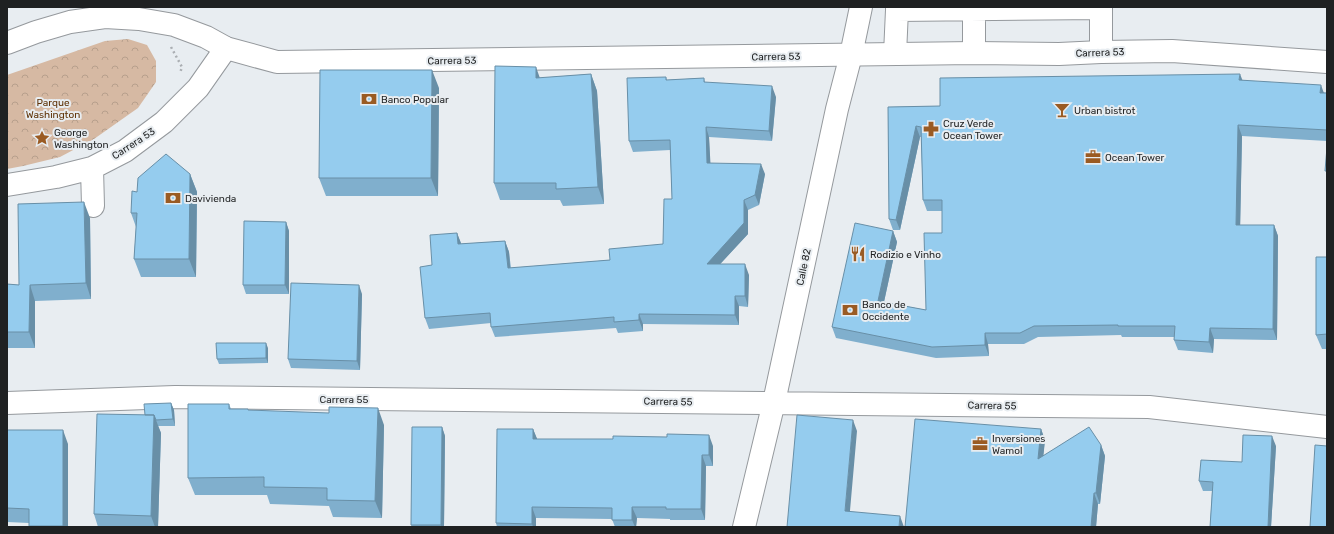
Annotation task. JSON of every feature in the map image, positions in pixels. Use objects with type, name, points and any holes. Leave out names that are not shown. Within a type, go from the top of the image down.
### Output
[{"type":"street","points":[[36,32],[68,7]]},
{"type":"street","name":"Calle 82","points":[[744,527],[774,402],[837,109],[851,55],[861,7]]},
{"type":"street","points":[[895,54],[897,8],[974,9],[1101,7],[1101,52]]},
{"type":"street","points":[[974,9],[974,53]]},
{"type":"street","name":"Carrera 53","points":[[7,43],[36,32],[77,21],[105,17],[139,19],[174,25],[206,37],[226,48],[277,62],[974,53],[1059,54],[1172,51],[1327,62]]},
{"type":"street","name":"Carrera 53","points":[[7,185],[56,178],[92,168],[125,150],[164,122],[198,88],[226,48]]},
{"type":"street","points":[[92,168],[93,206]]},
{"type":"street","name":"Carrera 55","points":[[7,403],[175,397],[1148,407],[1327,427]]},
{"type":"path","points":[[168,44],[176,54],[182,67],[180,74]]},
{"type":"green space","name":"Parque Washington","points":[[128,39],[147,45],[156,61],[156,82],[138,108],[94,139],[60,157],[7,169],[7,75],[105,41]]},
{"type":"building","points":[[495,66],[536,67],[536,78],[591,74],[598,187],[556,189],[556,183],[494,183]]},
{"type":"building","points":[[320,70],[432,70],[431,178],[319,178]]},
{"type":"building","points":[[1240,74],[1239,80],[1321,85],[1320,93],[1327,93],[1327,130],[1238,125],[1236,225],[1274,225],[1273,329],[1210,328],[1209,342],[1174,340],[1175,326],[1034,326],[1020,333],[985,333],[985,345],[932,347],[832,327],[855,223],[893,231],[878,301],[926,310],[924,233],[942,233],[942,200],[923,200],[921,127],[916,126],[896,220],[889,219],[888,107],[940,106],[940,78]]},
{"type":"building","points":[[666,77],[666,80],[704,78],[704,82],[772,86],[769,131],[706,127],[707,163],[761,164],[755,195],[744,200],[744,223],[707,264],[745,264],[745,296],[735,296],[735,315],[639,314],[639,320],[614,322],[614,317],[491,327],[490,313],[425,318],[420,267],[432,265],[430,235],[457,233],[458,244],[505,241],[508,268],[610,260],[609,249],[663,244],[664,199],[672,199],[670,140],[629,141],[627,78]]},
{"type":"building","points":[[1327,147],[1327,171],[1325,171]]},
{"type":"building","points":[[166,154],[190,174],[189,259],[134,259],[137,213],[131,213],[132,191],[137,192],[138,178]]},
{"type":"building","points":[[84,202],[86,283],[30,285],[29,332],[7,332],[7,284],[19,285],[18,204]]},
{"type":"building","points":[[244,221],[286,222],[285,285],[243,285]]},
{"type":"building","points":[[1316,257],[1327,257],[1327,334],[1316,335]]},
{"type":"building","points":[[291,283],[359,285],[357,361],[288,359]]},
{"type":"building","points":[[216,343],[266,343],[266,358],[217,359]]},
{"type":"building","points":[[171,403],[173,419],[156,420],[154,415],[145,415],[144,404]]},
{"type":"building","points":[[188,404],[229,404],[229,409],[329,413],[329,407],[378,408],[375,501],[327,500],[327,488],[264,487],[264,477],[188,478]]},
{"type":"building","points":[[97,414],[154,415],[151,516],[94,514]]},
{"type":"building","points":[[797,415],[853,420],[845,511],[900,516],[899,527],[787,527]]},
{"type":"building","points":[[915,419],[1041,429],[1038,459],[1089,427],[1101,445],[1091,527],[905,527]]},
{"type":"building","points":[[412,427],[442,427],[441,525],[411,525]]},
{"type":"building","points":[[497,429],[533,429],[533,439],[613,439],[613,436],[667,437],[667,434],[709,435],[709,455],[702,455],[701,509],[632,507],[632,520],[612,520],[612,508],[532,507],[532,524],[496,523]]},
{"type":"building","points":[[7,430],[63,430],[63,526],[29,526],[29,509],[7,508]]},
{"type":"building","points":[[1243,435],[1272,436],[1268,527],[1210,527],[1213,482],[1199,481],[1201,460],[1242,462]]},
{"type":"building","points":[[1315,445],[1327,446],[1327,527],[1310,527]]},
{"type":"place","name":"Banco Popular","points":[[369,99]]},
{"type":"place","name":"Urban bistrot","points":[[1062,110]]},
{"type":"place","name":"Cruz Verde Ocean Tower","points":[[931,129]]},
{"type":"place","name":"George Washington","points":[[42,138]]},
{"type":"place","name":"Ocean Tower","points":[[1093,157]]},
{"type":"place","name":"Davivienda","points":[[173,198]]},
{"type":"place","name":"Rodizio e Vinho","points":[[858,254]]},
{"type":"place","name":"Banco de Occidente","points":[[850,310]]},
{"type":"place","name":"Inversiones Wamol","points":[[980,444]]}]
